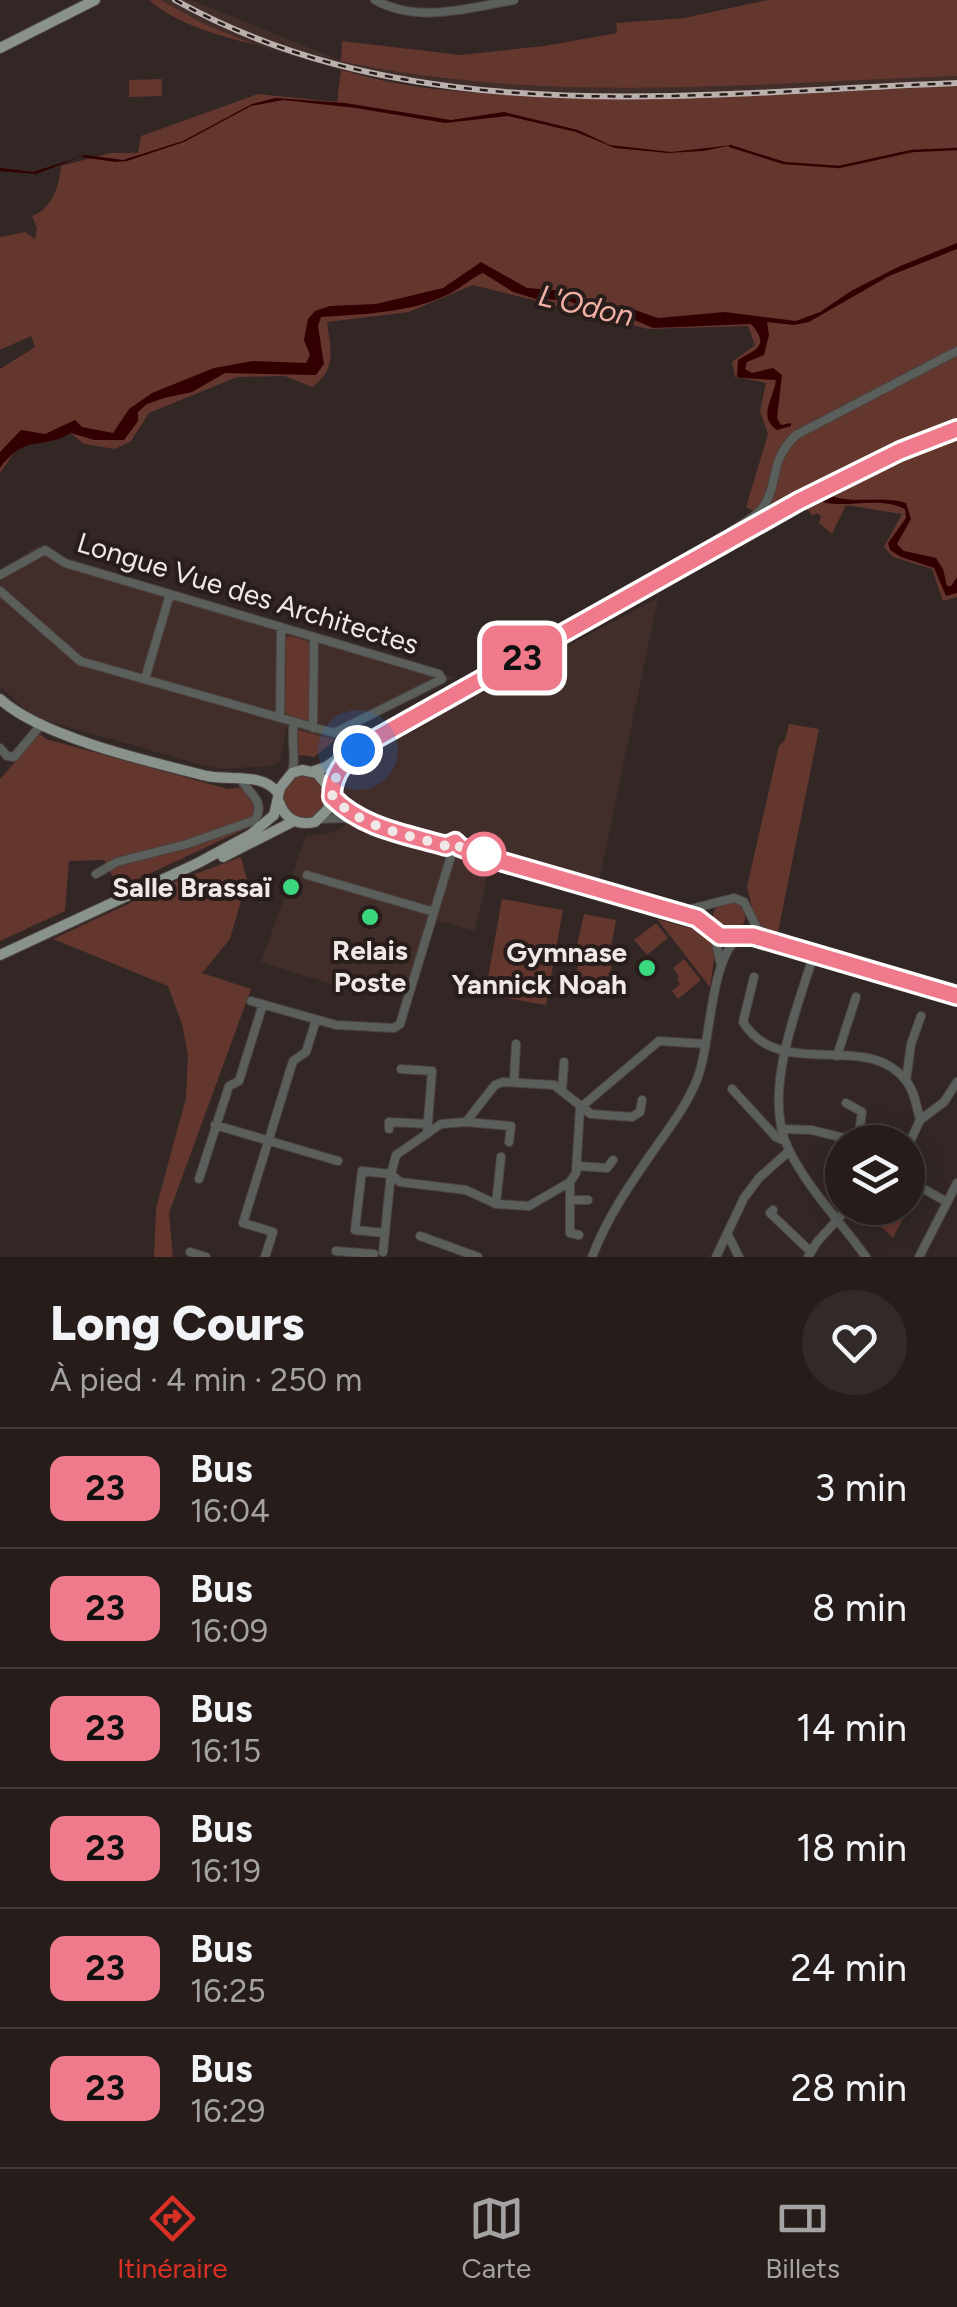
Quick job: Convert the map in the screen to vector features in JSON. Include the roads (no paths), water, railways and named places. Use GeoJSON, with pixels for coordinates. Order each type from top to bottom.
{"type":"FeatureCollection","features":[{"type":"Feature","properties":{"kind":"main road"},"geometry":{"type":"LineString","coordinates":[[0,48],[95,0]]}},
{"type":"Feature","properties":{"kind":"main road"},"geometry":{"type":"LineString","coordinates":[[240,777],[263,780],[279,798],[284,814],[294,821],[304,824],[320,819],[328,809],[337,773],[358,750],[799,501],[891,455],[957,429]]}},
{"type":"Feature","properties":{"kind":"main road"},"geometry":{"type":"LineString","coordinates":[[0,699],[40,726],[216,778],[326,768],[366,738],[422,713]]}},
{"type":"Feature","properties":{"kind":"main road"},"geometry":{"type":"LineString","coordinates":[[310,771],[324,779],[331,794]]}},
{"type":"Feature","properties":{"kind":"main road"},"geometry":{"type":"LineString","coordinates":[[0,955],[198,863],[263,826],[274,815],[291,774]]}},
{"type":"Feature","properties":{"kind":"main road"},"geometry":{"type":"LineString","coordinates":[[198,863],[228,855],[294,821]]}},
{"type":"Feature","properties":{"kind":"street"},"geometry":{"type":"LineString","coordinates":[[374,0],[397,10],[423,14],[514,0]]}},
{"type":"Feature","properties":{"kind":"street"},"geometry":{"type":"LineString","coordinates":[[721,544],[724,537],[754,517],[764,504],[776,463],[796,435],[957,351]]}},
{"type":"Feature","properties":{"kind":"street","name":"Longue Vue des Architectes"},"geometry":{"type":"LineString","coordinates":[[4,573],[43,550],[65,564],[442,676],[439,682],[334,733],[313,728]]}},
{"type":"Feature","properties":{"kind":"street"},"geometry":{"type":"LineString","coordinates":[[0,562],[4,573]]}},
{"type":"Feature","properties":{"kind":"street"},"geometry":{"type":"LineString","coordinates":[[0,591],[80,660],[313,728],[314,637]]}},
{"type":"Feature","properties":{"kind":"street"},"geometry":{"type":"LineString","coordinates":[[145,679],[170,594]]}},
{"type":"Feature","properties":{"kind":"street"},"geometry":{"type":"LineString","coordinates":[[280,718],[281,627]]}},
{"type":"Feature","properties":{"kind":"street"},"geometry":{"type":"LineString","coordinates":[[291,774],[296,757],[294,722]]}},
{"type":"Feature","properties":{"kind":"street"},"geometry":{"type":"LineString","coordinates":[[0,748],[14,757],[40,726]]}},
{"type":"Feature","properties":{"kind":"street"},"geometry":{"type":"LineString","coordinates":[[296,757],[310,771]]}},
{"type":"Feature","properties":{"kind":"street"},"geometry":{"type":"LineString","coordinates":[[96,874],[118,862],[256,820],[260,809],[256,797],[240,777]]}},
{"type":"Feature","properties":{"kind":"street"},"geometry":{"type":"LineString","coordinates":[[331,794],[354,817],[378,826]]}},
{"type":"Feature","properties":{"kind":"street"},"geometry":{"type":"LineString","coordinates":[[320,819],[344,818],[378,826],[446,846],[446,852],[486,857],[697,918],[720,936],[786,946],[957,996]]}},
{"type":"Feature","properties":{"kind":"street"},"geometry":{"type":"LineString","coordinates":[[251,1001],[336,1025],[394,1028],[400,1024],[457,852]]}},
{"type":"Feature","properties":{"kind":"street"},"geometry":{"type":"LineString","coordinates":[[307,875],[434,912]]}},
{"type":"Feature","properties":{"kind":"street"},"geometry":{"type":"LineString","coordinates":[[674,912],[734,898],[744,902],[758,928],[786,946]]}},
{"type":"Feature","properties":{"kind":"street"},"geometry":{"type":"LineString","coordinates":[[712,906],[712,928],[721,970]]}},
{"type":"Feature","properties":{"kind":"street"},"geometry":{"type":"LineString","coordinates":[[592,1257],[614,1210],[698,1077],[727,949],[750,926],[750,916]]}},
{"type":"Feature","properties":{"kind":"street"},"geometry":{"type":"LineString","coordinates":[[787,1146],[781,1116],[785,1054],[814,954]]}},
{"type":"Feature","properties":{"kind":"street"},"geometry":{"type":"LineString","coordinates":[[754,977],[744,1022],[757,1038],[785,1054],[878,1061],[906,1080]]}},
{"type":"Feature","properties":{"kind":"street"},"geometry":{"type":"LineString","coordinates":[[837,1056],[856,997]]}},
{"type":"Feature","properties":{"kind":"street"},"geometry":{"type":"LineString","coordinates":[[199,1179],[229,1086],[238,1081],[262,1004]]}},
{"type":"Feature","properties":{"kind":"street"},"geometry":{"type":"LineString","coordinates":[[920,1120],[906,1080],[911,1044],[921,1016]]}},
{"type":"Feature","properties":{"kind":"street"},"geometry":{"type":"LineString","coordinates":[[265,1257],[272,1232],[243,1223],[293,1061],[306,1052],[316,1020]]}},
{"type":"Feature","properties":{"kind":"street"},"geometry":{"type":"LineString","coordinates":[[579,1235],[570,1234],[570,1182],[576,1169],[580,1108],[660,1041],[704,1044]]}},
{"type":"Feature","properties":{"kind":"street"},"geometry":{"type":"LineString","coordinates":[[514,1082],[516,1044]]}},
{"type":"Feature","properties":{"kind":"street"},"geometry":{"type":"LineString","coordinates":[[562,1092],[564,1062]]}},
{"type":"Feature","properties":{"kind":"street"},"geometry":{"type":"LineString","coordinates":[[401,1069],[432,1071],[427,1129]]}},
{"type":"Feature","properties":{"kind":"street"},"geometry":{"type":"LineString","coordinates":[[466,1122],[495,1085],[514,1082],[554,1085],[591,1114],[632,1117],[640,1112],[642,1100]]}},
{"type":"Feature","properties":{"kind":"street"},"geometry":{"type":"LineString","coordinates":[[918,1125],[944,1102],[957,1082]]}},
{"type":"Feature","properties":{"kind":"street"},"geometry":{"type":"LineString","coordinates":[[732,1088],[787,1146],[825,1202]]}},
{"type":"Feature","properties":{"kind":"street"},"geometry":{"type":"LineString","coordinates":[[846,1104],[862,1112],[861,1125]]}},
{"type":"Feature","properties":{"kind":"street"},"geometry":{"type":"LineString","coordinates":[[762,1121],[781,1116]]}},
{"type":"Feature","properties":{"kind":"street"},"geometry":{"type":"LineString","coordinates":[[389,1129],[390,1122],[427,1129]]}},
{"type":"Feature","properties":{"kind":"street"},"geometry":{"type":"LineString","coordinates":[[376,1254],[384,1233],[396,1156],[427,1129],[466,1122],[511,1126],[509,1142]]}},
{"type":"Feature","properties":{"kind":"street"},"geometry":{"type":"LineString","coordinates":[[216,1125],[338,1161]]}},
{"type":"Feature","properties":{"kind":"street"},"geometry":{"type":"LineString","coordinates":[[783,1129],[825,1134]]}},
{"type":"Feature","properties":{"kind":"street"},"geometry":{"type":"LineString","coordinates":[[716,1257],[744,1198],[787,1146]]}},
{"type":"Feature","properties":{"kind":"street"},"geometry":{"type":"LineString","coordinates":[[496,1204],[501,1157]]}},
{"type":"Feature","properties":{"kind":"street"},"geometry":{"type":"LineString","coordinates":[[576,1169],[607,1168],[613,1160]]}},
{"type":"Feature","properties":{"kind":"street"},"geometry":{"type":"LineString","coordinates":[[384,1233],[355,1230],[362,1171],[391,1174],[400,1182],[466,1190],[496,1204],[528,1206],[570,1182]]}},
{"type":"Feature","properties":{"kind":"street"},"geometry":{"type":"LineString","coordinates":[[919,1257],[957,1184]]}},
{"type":"Feature","properties":{"kind":"street"},"geometry":{"type":"LineString","coordinates":[[925,1190],[947,1202]]}},
{"type":"Feature","properties":{"kind":"street"},"geometry":{"type":"LineString","coordinates":[[572,1200],[588,1200]]}},
{"type":"Feature","properties":{"kind":"street"},"geometry":{"type":"LineString","coordinates":[[773,1210],[770,1214],[810,1255],[833,1225]]}},
{"type":"Feature","properties":{"kind":"street"},"geometry":{"type":"LineString","coordinates":[[841,1225],[866,1257]]}},
{"type":"Feature","properties":{"kind":"street"},"geometry":{"type":"LineString","coordinates":[[728,1235],[739,1257]]}},
{"type":"Feature","properties":{"kind":"street"},"geometry":{"type":"LineString","coordinates":[[420,1236],[478,1257]]}},
{"type":"Feature","properties":{"kind":"street"},"geometry":{"type":"LineString","coordinates":[[448,1257],[452,1247]]}},
{"type":"Feature","properties":{"kind":"street"},"geometry":{"type":"LineString","coordinates":[[336,1251],[396,1257]]}},
{"type":"Feature","properties":{"kind":"street"},"geometry":{"type":"LineString","coordinates":[[190,1252],[206,1257]]}},
{"type":"Feature","properties":{"kind":"water"},"geometry":{"type":"Polygon","coordinates":[[[275,98],[345,103],[451,120],[504,112],[578,130],[610,145],[671,152],[733,145],[668,153],[615,148],[576,132],[508,116],[445,123],[283,100],[251,106],[184,142],[127,161],[80,157],[36,174],[0,171],[33,172],[86,155],[123,160],[183,141],[252,104],[275,98]]]}},
{"type":"Feature","properties":{"kind":"water","name":"L'Odon"},"geometry":{"type":"Polygon","coordinates":[[[957,243],[957,249],[889,276],[809,322],[767,322],[769,335],[764,355],[747,362],[745,369],[752,373],[773,368],[782,375],[777,418],[781,425],[791,426],[777,430],[767,413],[776,380],[737,377],[738,360],[759,346],[760,337],[751,324],[653,328],[632,319],[612,318],[566,300],[536,299],[513,292],[483,273],[449,294],[419,305],[387,312],[321,317],[318,326],[324,364],[316,375],[225,373],[192,392],[147,404],[138,412],[138,421],[124,440],[94,440],[71,433],[26,446],[0,468],[0,452],[21,430],[45,434],[75,420],[82,427],[113,433],[129,409],[152,393],[214,368],[253,361],[306,363],[310,355],[304,340],[308,319],[315,311],[330,306],[376,304],[443,288],[481,262],[527,288],[567,291],[614,310],[632,309],[658,318],[725,312],[796,321],[820,312],[898,267],[957,243]]]}},
{"type":"Feature","properties":{"kind":"water"},"geometry":{"type":"Polygon","coordinates":[[[825,492],[843,499],[906,503],[911,519],[897,544],[904,551],[936,558],[947,586],[957,577],[957,593],[946,596],[934,568],[890,550],[888,543],[906,518],[905,509],[821,501],[815,506],[815,499],[825,492]]]}},
{"type":"Feature","properties":{"kind":"waterway"},"geometry":{"type":"LineString","coordinates":[[730,146],[784,163],[839,167],[912,151],[957,149]]}},
{"type":"Feature","properties":{"kind":"railway"},"geometry":{"type":"LineString","coordinates":[[175,0],[266,42],[361,70],[458,87],[557,95],[658,96],[957,83]]}},
{"type":"Feature","properties":{"kind":"place","name":"Salle Brassaï"},"geometry":{"type":"Point","coordinates":[291,887]}},
{"type":"Feature","properties":{"kind":"place","name":"Relais Poste"},"geometry":{"type":"Point","coordinates":[370,917]}},
{"type":"Feature","properties":{"kind":"place","name":"Gymnase Yannick Noah"},"geometry":{"type":"Point","coordinates":[647,968]}}]}
